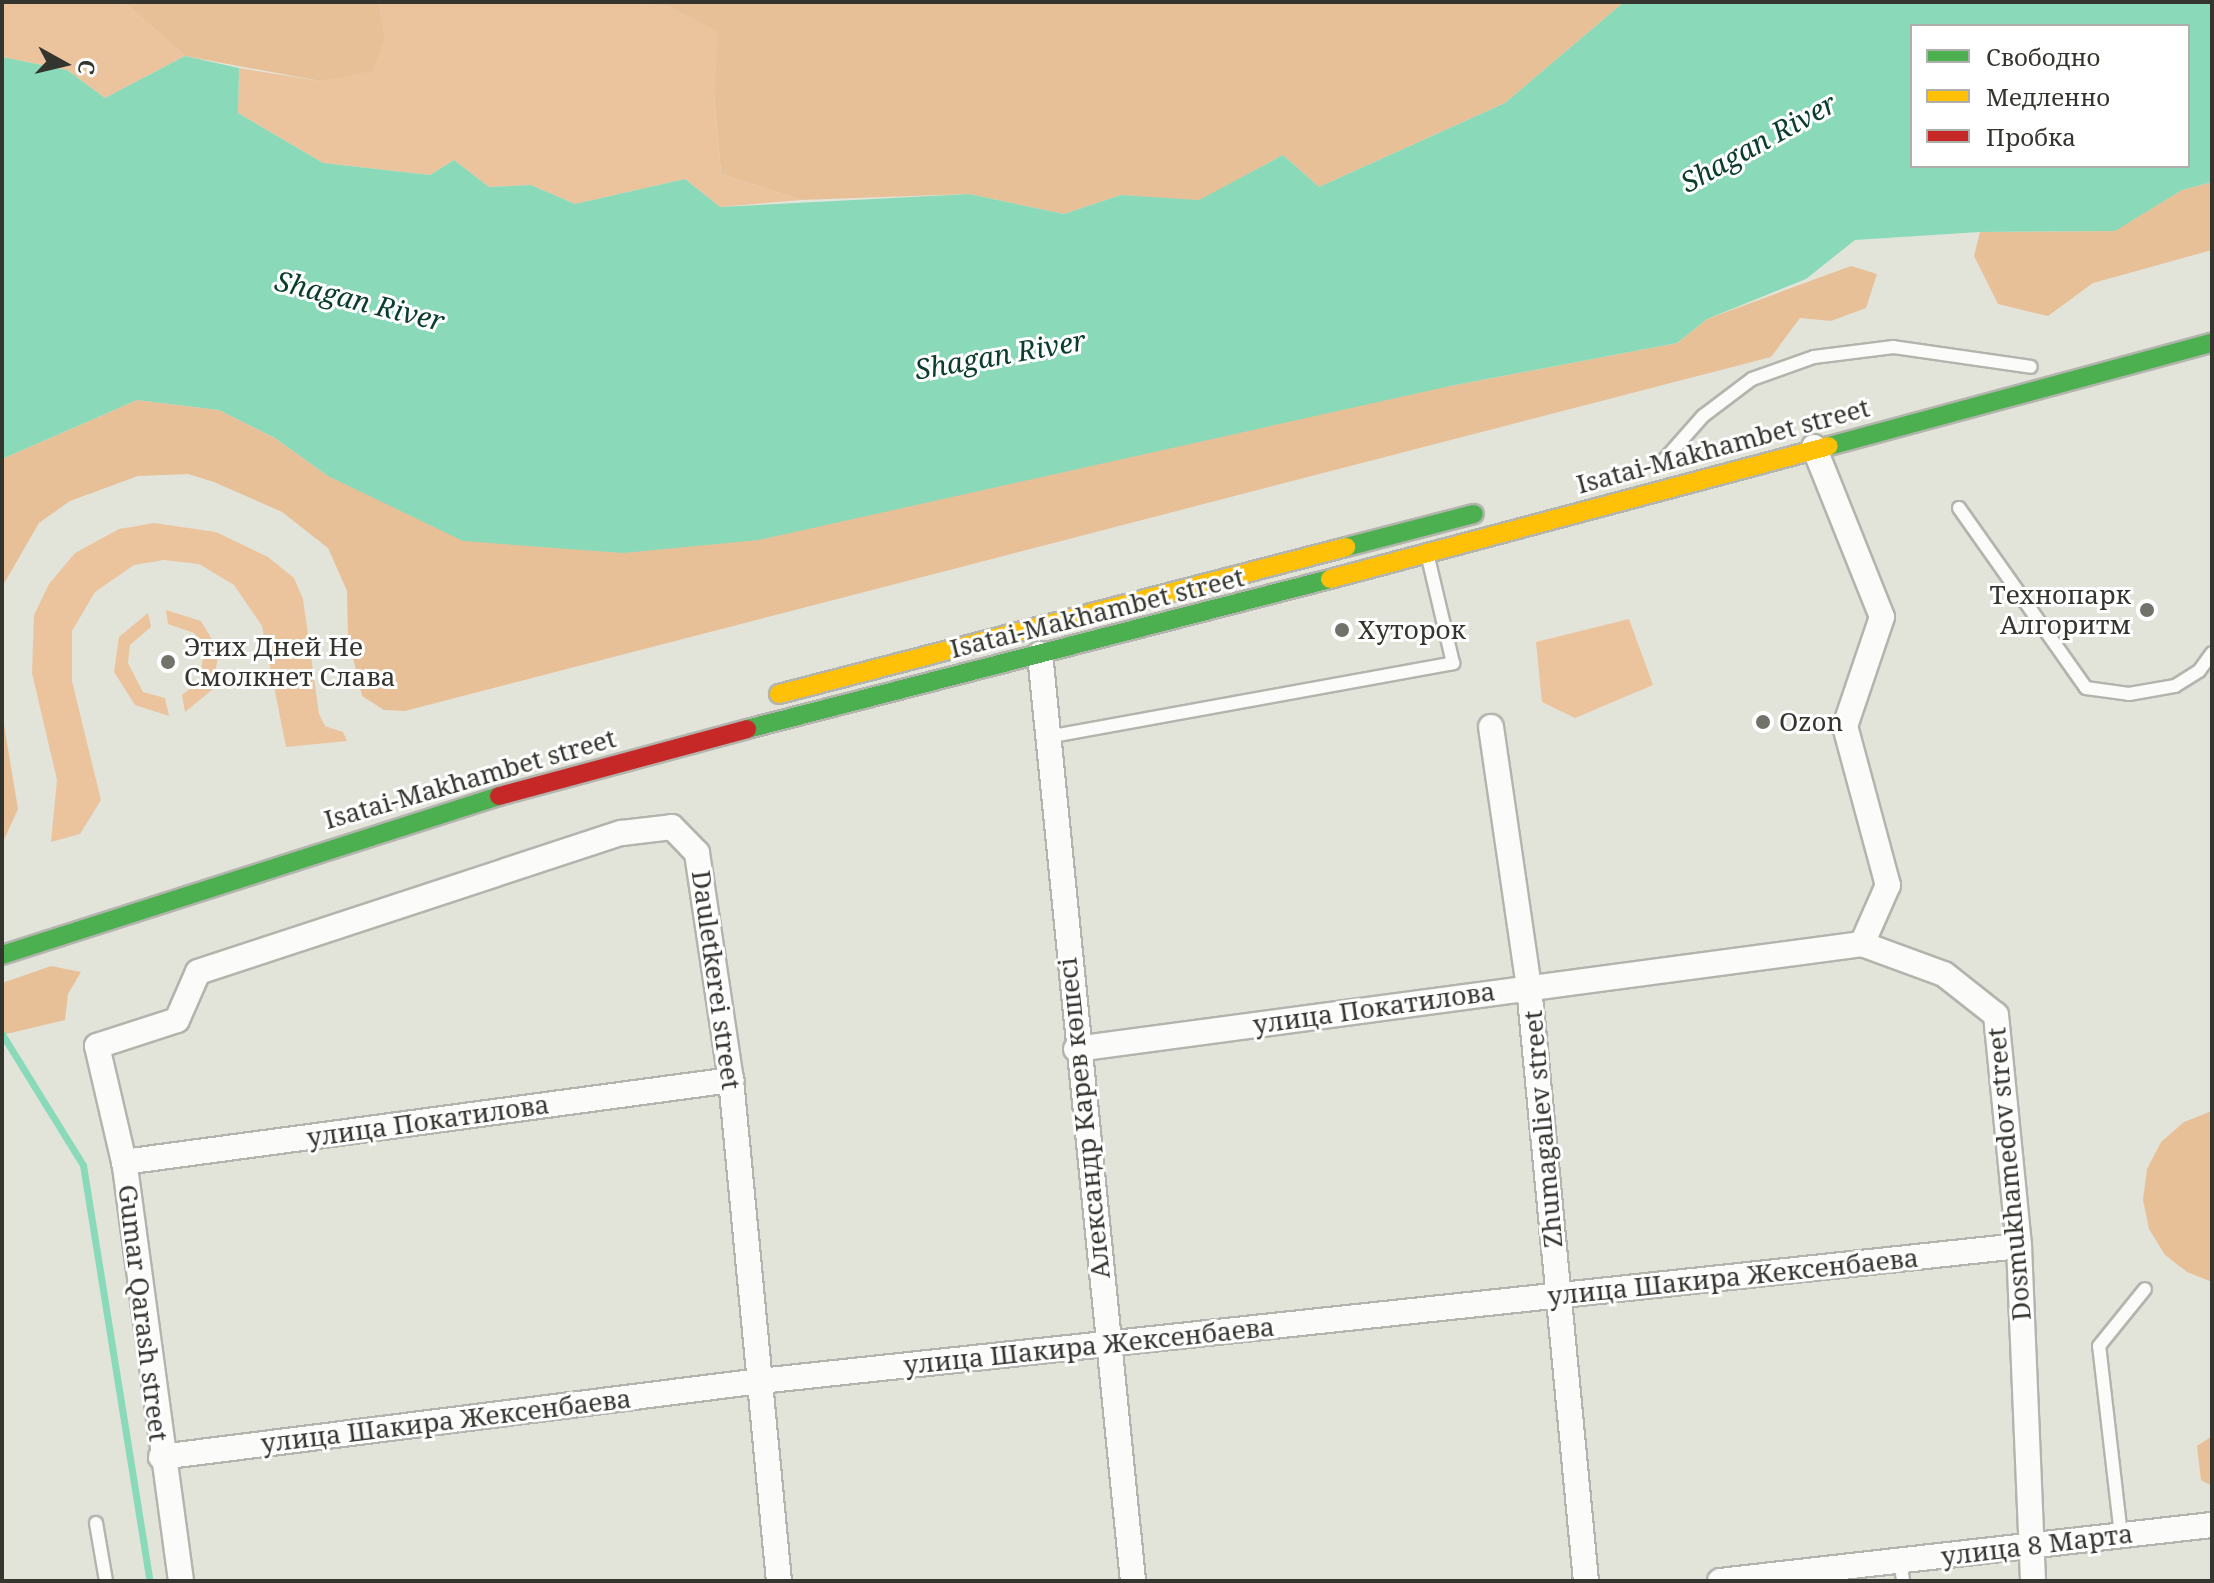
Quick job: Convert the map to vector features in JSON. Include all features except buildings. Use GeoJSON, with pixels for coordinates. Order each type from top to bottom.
{"type":"FeatureCollection","features":[{"type":"Feature","properties":{"kind":"main road","name":"Isatai-Makhambet street"},"geometry":{"type":"LineString","coordinates":[[2,955],[460,807],[1427,554],[1814,447],[2212,343]]}},
{"type":"Feature","properties":{"kind":"main road"},"geometry":{"type":"LineString","coordinates":[[1986,379],[2039,365]]}},
{"type":"Feature","properties":{"kind":"main road","name":"Isatai-Makhambet street"},"geometry":{"type":"LineString","coordinates":[[1650,469],[1688,459]]}},
{"type":"Feature","properties":{"kind":"main road","name":"Isatai-Makhambet street"},"geometry":{"type":"LineString","coordinates":[[757,700],[1033,626],[1492,510]]}},
{"type":"Feature","properties":{"kind":"main road"},"geometry":{"type":"LineString","coordinates":[[1033,626],[1040,654]]}},
{"type":"Feature","properties":{"kind":"street"},"geometry":{"type":"LineString","coordinates":[[1814,447],[1882,617],[1845,726],[1888,885],[1862,944]]}},
{"type":"Feature","properties":{"kind":"street","name":"Александр Карев көшесі"},"geometry":{"type":"LineString","coordinates":[[1040,654],[1076,1049],[1133,1581]]}},
{"type":"Feature","properties":{"kind":"street","name":"Zhumagaliev street"},"geometry":{"type":"LineString","coordinates":[[1491,727],[1529,987],[1586,1581]]}},
{"type":"Feature","properties":{"kind":"street","name":"Dauletkerei street"},"geometry":{"type":"LineString","coordinates":[[97,1046],[177,1020],[198,972],[622,833],[672,827],[697,853],[731,1080],[779,1581]]}},
{"type":"Feature","properties":{"kind":"street","name":"улица Покатилова"},"geometry":{"type":"LineString","coordinates":[[1076,1049],[1862,944]]}},
{"type":"Feature","properties":{"kind":"street","name":"Dosmukhamedov street"},"geometry":{"type":"LineString","coordinates":[[1862,944],[1944,974],[1996,1015],[2019,1246],[2029,1546],[2033,1581]]}},
{"type":"Feature","properties":{"kind":"street","name":"Gumar Qarash street"},"geometry":{"type":"LineString","coordinates":[[97,1046],[124,1162],[161,1457],[181,1581]]}},
{"type":"Feature","properties":{"kind":"street","name":"улица Покатилова"},"geometry":{"type":"LineString","coordinates":[[124,1162],[731,1080]]}},
{"type":"Feature","properties":{"kind":"street","name":"улица Шакира Жексенбаева"},"geometry":{"type":"LineString","coordinates":[[161,1457],[760,1381],[2019,1246]]}},
{"type":"Feature","properties":{"kind":"street","name":"улица 8 Марта"},"geometry":{"type":"LineString","coordinates":[[1720,1581],[1901,1571],[2029,1546],[2212,1525]]}},
{"type":"Feature","properties":{"kind":"lane"},"geometry":{"type":"LineString","coordinates":[[1650,469],[1703,416],[1752,379],[1814,357],[1893,347],[2039,365]]}},
{"type":"Feature","properties":{"kind":"lane"},"geometry":{"type":"LineString","coordinates":[[1959,508],[2086,688],[2129,694],[2175,686],[2199,671],[2212,653]]}},
{"type":"Feature","properties":{"kind":"lane"},"geometry":{"type":"LineString","coordinates":[[1047,737],[1453,663],[1427,554]]}},
{"type":"Feature","properties":{"kind":"lane"},"geometry":{"type":"LineString","coordinates":[[2121,1535],[2099,1346],[2145,1289]]}},
{"type":"Feature","properties":{"kind":"lane"},"geometry":{"type":"LineString","coordinates":[[96,1523],[106,1581]]}},
{"type":"Feature","properties":{"kind":"shaded area"},"geometry":{"type":"Polygon","coordinates":[[[2,2],[124,2],[185,56],[105,98],[67,70],[2,57],[2,2]]]}},
{"type":"Feature","properties":{"kind":"shaded area"},"geometry":{"type":"Polygon","coordinates":[[[124,2],[379,2],[385,37],[373,71],[320,81],[185,56],[124,2]]]}},
{"type":"Feature","properties":{"kind":"shaded area"},"geometry":{"type":"Polygon","coordinates":[[[379,2],[624,2],[670,7],[719,32],[714,93],[721,174],[801,200],[720,207],[685,179],[575,204],[531,185],[489,187],[454,160],[430,175],[323,163],[238,113],[239,68],[320,81],[385,37],[379,2]]]}},
{"type":"Feature","properties":{"kind":"shaded area"},"geometry":{"type":"Polygon","coordinates":[[[624,2],[1624,2],[1505,103],[1319,187],[1283,155],[1199,201],[1121,195],[1064,214],[969,194],[801,200],[721,174],[714,93],[718,32],[670,7],[624,2]]]}},
{"type":"Feature","properties":{"kind":"shaded area"},"geometry":{"type":"Polygon","coordinates":[[[2212,182],[2212,250],[2093,283],[2048,316],[1998,304],[1974,256],[1980,232],[2114,231],[2182,190],[2212,182]]]}},
{"type":"Feature","properties":{"kind":"shaded area"},"geometry":{"type":"Polygon","coordinates":[[[1851,266],[1877,274],[1866,308],[1831,321],[1800,318],[1771,357],[405,711],[384,710],[362,696],[348,636],[347,591],[328,548],[282,512],[188,474],[138,476],[70,501],[39,523],[2,587],[2,459],[137,400],[219,410],[275,438],[328,476],[1450,386],[1677,343],[1707,319],[1851,266]]]}},
{"type":"Feature","properties":{"kind":"shaded area"},"geometry":{"type":"Polygon","coordinates":[[[154,523],[216,532],[268,557],[294,578],[303,599],[319,714],[325,726],[343,732],[347,741],[286,747],[262,626],[234,585],[199,564],[164,560],[134,565],[95,592],[72,631],[72,681],[101,800],[80,834],[51,842],[57,780],[32,673],[34,615],[49,584],[75,553],[119,529],[154,523]]]}},
{"type":"Feature","properties":{"kind":"shaded area"},"geometry":{"type":"Polygon","coordinates":[[[166,610],[201,621],[219,651],[212,690],[185,712],[182,695],[200,681],[204,649],[194,633],[168,624],[166,610]]]}},
{"type":"Feature","properties":{"kind":"shaded area"},"geometry":{"type":"Polygon","coordinates":[[[148,613],[151,627],[130,645],[128,663],[143,692],[165,698],[169,716],[135,705],[114,672],[119,637],[148,613]]]}},
{"type":"Feature","properties":{"kind":"shaded area"},"geometry":{"type":"Polygon","coordinates":[[[1629,619],[1653,685],[1575,718],[1542,702],[1536,642],[1629,619]]]}},
{"type":"Feature","properties":{"kind":"shaded area"},"geometry":{"type":"Polygon","coordinates":[[[2,713],[18,809],[2,844],[2,713]]]}},
{"type":"Feature","properties":{"kind":"shaded area"},"geometry":{"type":"Polygon","coordinates":[[[51,966],[81,972],[68,994],[65,1020],[2,1035],[2,983],[51,966]]]}},
{"type":"Feature","properties":{"kind":"shaded area"},"geometry":{"type":"Polygon","coordinates":[[[2212,1111],[2212,1282],[2187,1272],[2165,1255],[2149,1229],[2143,1200],[2147,1169],[2161,1142],[2184,1122],[2212,1111]]]}},
{"type":"Feature","properties":{"kind":"shaded area"},"geometry":{"type":"Polygon","coordinates":[[[2212,1436],[2212,1486],[2201,1480],[2197,1446],[2212,1436]]]}},
{"type":"Feature","properties":{"kind":"water","name":"Shagan River"},"geometry":{"type":"Polygon","coordinates":[[[1624,2],[2212,2],[2212,182],[2182,190],[2115,231],[1980,232],[1855,240],[1806,279],[1707,319],[1677,343],[1450,386],[759,540],[623,553],[463,541],[328,476],[275,438],[219,410],[137,400],[2,459],[2,57],[67,70],[105,98],[185,56],[239,68],[238,113],[323,163],[430,175],[454,160],[489,187],[531,185],[575,204],[685,179],[720,207],[969,194],[1064,214],[1121,195],[1199,200],[1283,155],[1319,187],[1505,103],[1624,2]]]}},
{"type":"Feature","properties":{"kind":"waterway"},"geometry":{"type":"LineString","coordinates":[[2,1034],[83,1165],[150,1581]]}},
{"type":"Feature","properties":{"kind":"traffic: fast"},"geometry":{"type":"LineString","coordinates":[[1829,446],[2212,343]]}},
{"type":"Feature","properties":{"kind":"traffic: fast"},"geometry":{"type":"LineString","coordinates":[[1346,547],[1474,514]]}},
{"type":"Feature","properties":{"kind":"traffic: fast"},"geometry":{"type":"LineString","coordinates":[[747,729],[1330,579]]}},
{"type":"Feature","properties":{"kind":"traffic: fast"},"geometry":{"type":"LineString","coordinates":[[2,955],[499,796]]}},
{"type":"Feature","properties":{"kind":"traffic: slow"},"geometry":{"type":"LineString","coordinates":[[1330,579],[1829,446]]}},
{"type":"Feature","properties":{"kind":"traffic: slow"},"geometry":{"type":"LineString","coordinates":[[779,694],[1346,547]]}},
{"type":"Feature","properties":{"kind":"traffic: jam"},"geometry":{"type":"LineString","coordinates":[[499,796],[747,729]]}},
{"type":"Feature","properties":{"kind":"place","name":"Технопарк Алгоритм"},"geometry":{"type":"Point","coordinates":[2147,610]}},
{"type":"Feature","properties":{"kind":"place","name":"Хуторок"},"geometry":{"type":"Point","coordinates":[1342,630]}},
{"type":"Feature","properties":{"kind":"place","name":"Этих Дней Не Смолкнет Слава"},"geometry":{"type":"Point","coordinates":[168,662]}},
{"type":"Feature","properties":{"kind":"place","name":"Ozon"},"geometry":{"type":"Point","coordinates":[1763,722]}}]}
